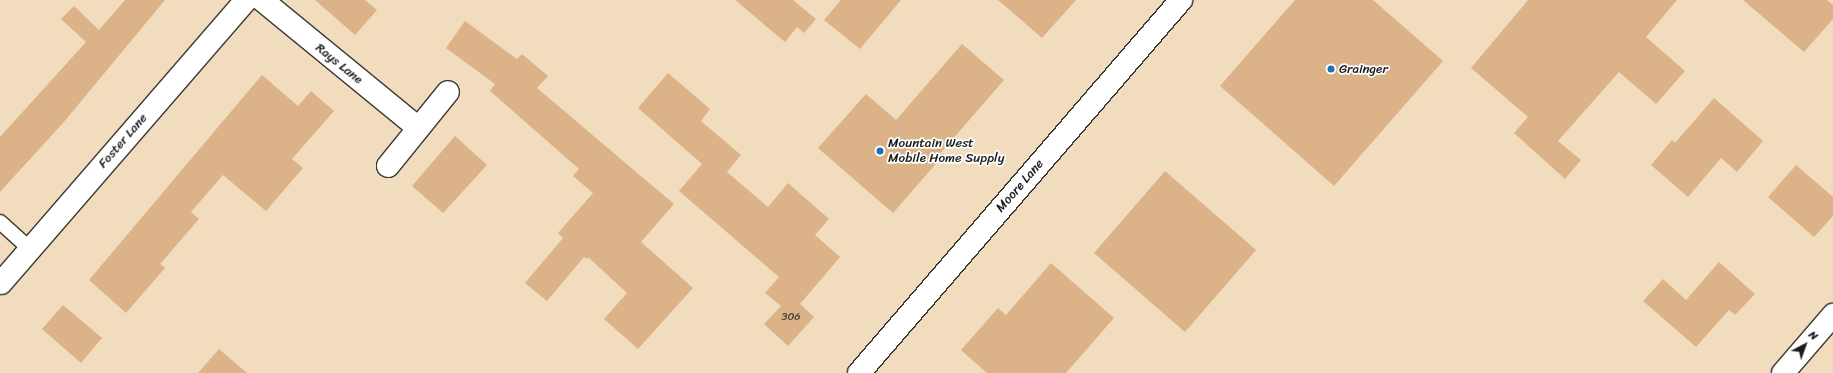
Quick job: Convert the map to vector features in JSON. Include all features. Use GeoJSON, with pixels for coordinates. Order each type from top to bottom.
{"type":"FeatureCollection","features":[{"type":"Feature","properties":{"kind":"street","name":"Foster Lane"},"geometry":{"type":"LineString","coordinates":[[0,283],[246,0]]}},
{"type":"Feature","properties":{"kind":"street","name":"Rays Lane"},"geometry":{"type":"LineString","coordinates":[[262,0],[417,127]]}},
{"type":"Feature","properties":{"kind":"street","name":"Moore Lane"},"geometry":{"type":"LineString","coordinates":[[859,373],[1181,0]]}},
{"type":"Feature","properties":{"kind":"street"},"geometry":{"type":"LineString","coordinates":[[388,166],[417,127],[448,92]]}},
{"type":"Feature","properties":{"kind":"street"},"geometry":{"type":"LineString","coordinates":[[1783,373],[1833,315]]}},
{"type":"Feature","properties":{"kind":"lane"},"geometry":{"type":"LineString","coordinates":[[0,222],[30,249]]}},
{"type":"Feature","properties":{"kind":"building"},"geometry":{"type":"Polygon","coordinates":[[[125,0],[165,0],[63,123],[0,192],[0,137],[86,42],[61,19],[74,6],[99,30],[125,0]]]}},
{"type":"Feature","properties":{"kind":"building"},"geometry":{"type":"Polygon","coordinates":[[[315,0],[365,0],[377,10],[355,35],[315,0]]]}},
{"type":"Feature","properties":{"kind":"building"},"geometry":{"type":"Polygon","coordinates":[[[735,0],[793,0],[816,19],[804,33],[797,27],[785,42],[735,0]]]}},
{"type":"Feature","properties":{"kind":"building"},"geometry":{"type":"Polygon","coordinates":[[[841,0],[901,0],[860,49],[824,20],[841,0]]]}},
{"type":"Feature","properties":{"kind":"building"},"geometry":{"type":"Polygon","coordinates":[[[998,0],[1076,0],[1042,38],[998,0]]]}},
{"type":"Feature","properties":{"kind":"building"},"geometry":{"type":"Polygon","coordinates":[[[1295,0],[1373,0],[1443,61],[1334,186],[1220,86],[1295,0]]]}},
{"type":"Feature","properties":{"kind":"building"},"geometry":{"type":"Polygon","coordinates":[[[1528,0],[1677,0],[1646,37],[1685,71],[1656,104],[1619,72],[1558,141],[1581,160],[1565,179],[1514,133],[1528,117],[1471,68],[1528,0]]]}},
{"type":"Feature","properties":{"kind":"building"},"geometry":{"type":"Polygon","coordinates":[[[1743,0],[1827,0],[1833,5],[1833,19],[1804,52],[1743,0]]]}},
{"type":"Feature","properties":{"kind":"building"},"geometry":{"type":"Polygon","coordinates":[[[465,21],[517,59],[522,54],[548,76],[537,88],[674,204],[641,242],[693,288],[638,349],[604,319],[627,293],[588,257],[587,259],[584,257],[547,301],[525,283],[563,238],[558,233],[593,193],[573,176],[579,169],[490,91],[495,84],[446,48],[465,21]]]}},
{"type":"Feature","properties":{"kind":"building"},"geometry":{"type":"Polygon","coordinates":[[[962,44],[1004,80],[938,156],[940,159],[893,213],[818,148],[866,94],[896,120],[962,44]]]}},
{"type":"Feature","properties":{"kind":"building"},"geometry":{"type":"Polygon","coordinates":[[[668,73],[710,109],[701,121],[741,155],[727,172],[768,207],[788,183],[829,219],[815,235],[840,257],[800,304],[814,317],[788,346],[764,324],[781,306],[765,293],[779,277],[679,191],[702,164],[638,108],[668,73]]]}},
{"type":"Feature","properties":{"kind":"building"},"geometry":{"type":"Polygon","coordinates":[[[262,75],[298,106],[311,91],[334,111],[292,159],[303,168],[266,211],[223,175],[191,212],[199,219],[160,264],[165,268],[126,313],[89,280],[262,75]]]}},
{"type":"Feature","properties":{"kind":"building"},"geometry":{"type":"Polygon","coordinates":[[[1714,98],[1763,141],[1737,172],[1721,158],[1688,197],[1651,165],[1672,140],[1675,143],[1714,98]]]}},
{"type":"Feature","properties":{"kind":"building"},"geometry":{"type":"Polygon","coordinates":[[[455,136],[487,165],[443,213],[412,186],[455,136]]]}},
{"type":"Feature","properties":{"kind":"building"},"geometry":{"type":"Polygon","coordinates":[[[1796,165],[1833,197],[1833,216],[1814,237],[1768,197],[1796,165]]]}},
{"type":"Feature","properties":{"kind":"building"},"geometry":{"type":"Polygon","coordinates":[[[1165,171],[1256,250],[1185,332],[1094,253],[1165,171]]]}},
{"type":"Feature","properties":{"kind":"building"},"geometry":{"type":"Polygon","coordinates":[[[1719,262],[1755,294],[1735,315],[1729,310],[1696,347],[1643,301],[1663,279],[1686,300],[1719,262]]]}},
{"type":"Feature","properties":{"kind":"building"},"geometry":{"type":"Polygon","coordinates":[[[1051,263],[1114,318],[1066,373],[987,373],[961,350],[998,308],[1006,315],[1051,263]]]}},
{"type":"Feature","properties":{"kind":"building"},"geometry":{"type":"Polygon","coordinates":[[[63,305],[102,338],[81,363],[42,329],[63,305]]]}},
{"type":"Feature","properties":{"kind":"building"},"geometry":{"type":"Polygon","coordinates":[[[219,349],[247,373],[198,373],[219,349]]]}},
{"type":"Feature","properties":{"kind":"place","name":"Grainger"},"geometry":{"type":"Point","coordinates":[1331,69]}},
{"type":"Feature","properties":{"kind":"place","name":"Mountain West Mobile Home Supply"},"geometry":{"type":"Point","coordinates":[880,151]}}]}
